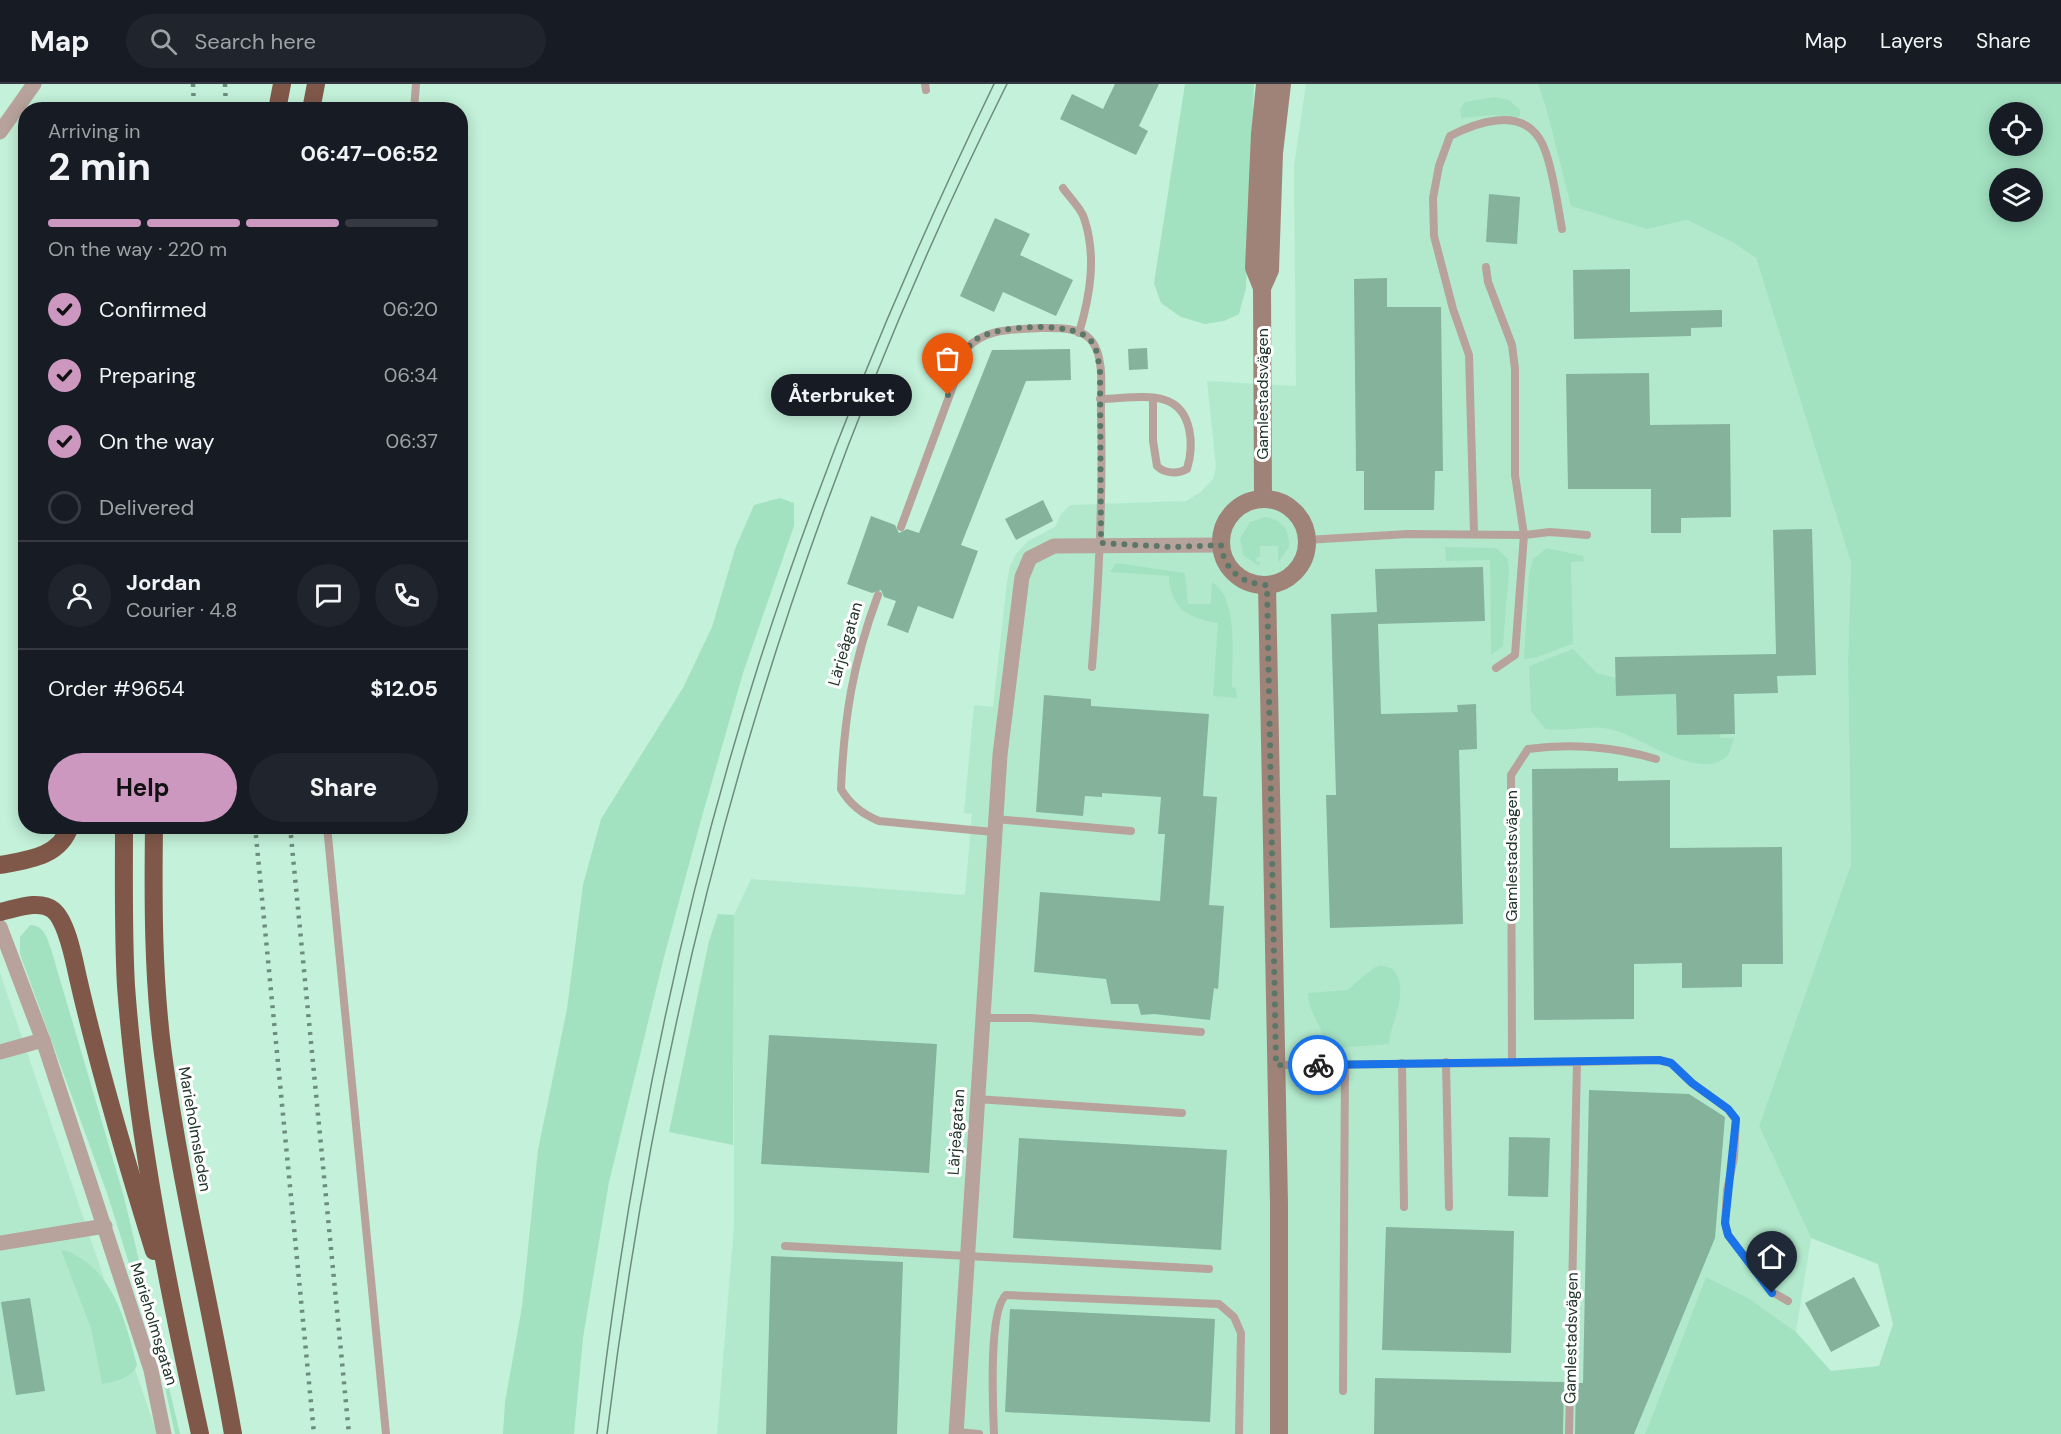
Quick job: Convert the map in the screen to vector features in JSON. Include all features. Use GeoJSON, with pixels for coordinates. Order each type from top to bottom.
{"type":"FeatureCollection","features":[{"type":"Feature","properties":{"kind":"highway"},"geometry":{"type":"LineString","coordinates":[[279,102],[282,84]]}},
{"type":"Feature","properties":{"kind":"highway"},"geometry":{"type":"LineString","coordinates":[[312,102],[316,84]]}},
{"type":"Feature","properties":{"kind":"highway"},"geometry":{"type":"LineString","coordinates":[[0,865],[41,858],[66,839],[68,834]]}},
{"type":"Feature","properties":{"kind":"highway"},"geometry":{"type":"LineString","coordinates":[[124,834],[123,914],[129,1021],[137,1088],[174,1315],[200,1434]]}},
{"type":"Feature","properties":{"kind":"highway","name":"Marieholmsleden"},"geometry":{"type":"LineString","coordinates":[[154,834],[156,983],[163,1053],[179,1154],[233,1434]]}},
{"type":"Feature","properties":{"kind":"highway"},"geometry":{"type":"LineString","coordinates":[[0,912],[38,905],[49,907],[59,918],[71,947],[113,1117],[174,1315]]}},
{"type":"Feature","properties":{"kind":"street"},"geometry":{"type":"LineString","coordinates":[[21,102],[34,84]]}},
{"type":"Feature","properties":{"kind":"street","name":"Gamlestadsvägen"},"geometry":{"type":"LineString","coordinates":[[1263,499],[1262,288],[1254,268],[1260,134],[1265,84]]}},
{"type":"Feature","properties":{"kind":"street","name":"Gamlestadsvägen"},"geometry":{"type":"LineString","coordinates":[[1262,288],[1270,270],[1274,153],[1281,84]]}},
{"type":"Feature","properties":{"kind":"street"},"geometry":{"type":"LineString","coordinates":[[0,132],[18,107]]}},
{"type":"Feature","properties":{"kind":"street"},"geometry":{"type":"LineString","coordinates":[[1263,499],[1281,502],[1290,509],[1302,523],[1306,540],[1304,556],[1296,570],[1283,580],[1267,585],[1252,583],[1238,576],[1225,560],[1221,545],[1223,528],[1232,513],[1246,503],[1263,499]]}},
{"type":"Feature","properties":{"kind":"street","name":"Lärjeågatan"},"geometry":{"type":"LineString","coordinates":[[956,1433],[993,826],[1017,605],[1025,566],[1030,558],[1054,546],[1101,543],[1173,547],[1221,545]]}},
{"type":"Feature","properties":{"kind":"street"},"geometry":{"type":"LineString","coordinates":[[1267,585],[1276,1065],[1279,1434]]}},
{"type":"Feature","properties":{"kind":"street","name":"Marieholmsgatan"},"geometry":{"type":"LineString","coordinates":[[0,927],[43,1040],[105,1226],[151,1370],[164,1434]]}},
{"type":"Feature","properties":{"kind":"street"},"geometry":{"type":"LineString","coordinates":[[0,1052],[43,1040]]}},
{"type":"Feature","properties":{"kind":"street"},"geometry":{"type":"LineString","coordinates":[[0,1244],[105,1226]]}},
{"type":"Feature","properties":{"kind":"lane"},"geometry":{"type":"LineString","coordinates":[[415,102],[416,84]]}},
{"type":"Feature","properties":{"kind":"lane"},"geometry":{"type":"LineString","coordinates":[[1474,533],[1470,355],[1453,309],[1434,236],[1433,198],[1439,166],[1450,136],[1473,124],[1497,120],[1521,124],[1539,138],[1554,183],[1562,229]]}},
{"type":"Feature","properties":{"kind":"lane"},"geometry":{"type":"LineString","coordinates":[[1063,188],[1084,217],[1092,268],[1091,286],[1079,333]]}},
{"type":"Feature","properties":{"kind":"lane"},"geometry":{"type":"LineString","coordinates":[[1486,267],[1488,282],[1513,353],[1515,474],[1524,535],[1515,655],[1496,668]]}},
{"type":"Feature","properties":{"kind":"lane"},"geometry":{"type":"LineString","coordinates":[[901,527],[967,348],[982,336],[1003,330],[1058,327],[1079,333],[1091,340],[1095,349],[1100,399],[1101,543],[1092,667]]}},
{"type":"Feature","properties":{"kind":"lane"},"geometry":{"type":"LineString","coordinates":[[1100,399],[1154,399],[1166,400],[1174,406],[1184,415],[1189,426],[1190,459],[1187,469],[1182,472],[1172,472],[1157,466],[1153,441],[1154,399]]}},
{"type":"Feature","properties":{"kind":"lane"},"geometry":{"type":"LineString","coordinates":[[1306,540],[1474,533],[1587,534]]}},
{"type":"Feature","properties":{"kind":"lane","name":"Lärjeågatan"},"geometry":{"type":"LineString","coordinates":[[878,595],[854,667],[849,690],[841,789],[848,801],[864,814],[879,821],[993,826]]}},
{"type":"Feature","properties":{"kind":"lane","name":"Gamlestadsvägen"},"geometry":{"type":"LineString","coordinates":[[1512,1063],[1510,775],[1528,749],[1544,747],[1624,749],[1656,759]]}},
{"type":"Feature","properties":{"kind":"lane"},"geometry":{"type":"LineString","coordinates":[[993,826],[1131,831]]}},
{"type":"Feature","properties":{"kind":"lane"},"geometry":{"type":"LineString","coordinates":[[328,834],[386,1434]]}},
{"type":"Feature","properties":{"kind":"lane"},"geometry":{"type":"LineString","coordinates":[[981,1018],[1031,1018],[1201,1032]]}},
{"type":"Feature","properties":{"kind":"lane"},"geometry":{"type":"LineString","coordinates":[[1276,1065],[1345,1066],[1446,1062],[1659,1060],[1671,1063],[1692,1083],[1728,1109],[1736,1119],[1737,1131],[1727,1190],[1725,1223],[1728,1235],[1772,1293],[1788,1301]]}},
{"type":"Feature","properties":{"kind":"lane"},"geometry":{"type":"LineString","coordinates":[[1446,1062],[1449,1207]]}},
{"type":"Feature","properties":{"kind":"lane","name":"Gamlestadsvägen"},"geometry":{"type":"LineString","coordinates":[[1569,1434],[1577,1062]]}},
{"type":"Feature","properties":{"kind":"lane"},"geometry":{"type":"LineString","coordinates":[[1402,1063],[1404,1207]]}},
{"type":"Feature","properties":{"kind":"lane"},"geometry":{"type":"LineString","coordinates":[[1343,1391],[1345,1066]]}},
{"type":"Feature","properties":{"kind":"lane"},"geometry":{"type":"LineString","coordinates":[[976,1099],[1182,1113]]}},
{"type":"Feature","properties":{"kind":"lane"},"geometry":{"type":"LineString","coordinates":[[785,1246],[967,1254],[1209,1269]]}},
{"type":"Feature","properties":{"kind":"lane"},"geometry":{"type":"LineString","coordinates":[[994,1434],[993,1365],[999,1305],[1006,1295],[1219,1304],[1234,1317],[1240,1333],[1239,1434]]}},
{"type":"Feature","properties":{"kind":"lane"},"geometry":{"type":"LineString","coordinates":[[956,1433],[980,1434]]}},
{"type":"Feature","properties":{"kind":"shaded area"},"geometry":{"type":"Polygon","coordinates":[[[1185,84],[1254,84],[1246,288],[1239,314],[1224,321],[1205,324],[1181,317],[1161,303],[1154,283],[1185,84]]]}},
{"type":"Feature","properties":{"kind":"shaded area"},"geometry":{"type":"Polygon","coordinates":[[[1306,84],[1538,84],[1547,111],[1647,229],[1687,220],[1732,242],[1756,258],[1851,563],[1848,660],[1851,864],[1759,1126],[1811,1238],[1796,1332],[1750,1299],[1706,1277],[1645,1434],[717,1434],[734,1226],[734,915],[751,879],[965,895],[972,814],[964,813],[974,705],[993,707],[1007,582],[1010,566],[1016,554],[1028,541],[1055,527],[1061,514],[1070,505],[1186,501],[1201,492],[1213,479],[1216,467],[1207,381],[1296,386],[1294,166],[1306,84]]]}},
{"type":"Feature","properties":{"kind":"shaded area"},"geometry":{"type":"Polygon","coordinates":[[[1538,84],[2061,84],[2061,1434],[1645,1434],[1706,1277],[1750,1299],[1796,1332],[1831,1371],[1879,1366],[1893,1324],[1878,1264],[1811,1238],[1759,1126],[1851,864],[1848,660],[1851,563],[1756,258],[1732,242],[1687,220],[1647,229],[1571,206],[1538,84]]]}},
{"type":"Feature","properties":{"kind":"shaded area"},"geometry":{"type":"Polygon","coordinates":[[[1494,97],[1509,100],[1520,110],[1520,116],[1513,119],[1495,115],[1461,118],[1460,109],[1465,102],[1494,97]]]}},
{"type":"Feature","properties":{"kind":"shaded area"},"geometry":{"type":"Polygon","coordinates":[[[780,498],[794,503],[794,526],[743,673],[701,820],[664,957],[609,1182],[583,1338],[574,1434],[503,1434],[505,1402],[522,1307],[538,1150],[567,1009],[583,885],[601,819],[683,688],[712,627],[735,549],[754,505],[780,498]]]}},
{"type":"Feature","properties":{"kind":"shaded area"},"geometry":{"type":"Polygon","coordinates":[[[1265,517],[1276,520],[1284,526],[1288,535],[1289,547],[1278,563],[1278,546],[1260,546],[1260,557],[1257,557],[1256,561],[1260,562],[1259,566],[1243,555],[1240,538],[1250,522],[1265,517]]]}},
{"type":"Feature","properties":{"kind":"shaded area"},"geometry":{"type":"Polygon","coordinates":[[[1445,547],[1496,548],[1508,559],[1503,646],[1491,655],[1490,560],[1446,561],[1445,547]]]}},
{"type":"Feature","properties":{"kind":"shaded area"},"geometry":{"type":"Polygon","coordinates":[[[1547,548],[1583,556],[1584,561],[1571,562],[1573,644],[1537,657],[1524,659],[1529,574],[1533,559],[1547,548]]]}},
{"type":"Feature","properties":{"kind":"shaded area"},"geometry":{"type":"Polygon","coordinates":[[[1116,563],[1185,573],[1188,604],[1211,604],[1212,582],[1221,590],[1227,601],[1230,615],[1233,646],[1232,687],[1236,688],[1237,698],[1213,696],[1218,623],[1198,618],[1183,610],[1173,596],[1169,576],[1110,572],[1116,563]]]}},
{"type":"Feature","properties":{"kind":"shaded area"},"geometry":{"type":"Polygon","coordinates":[[[1573,649],[1597,673],[1616,678],[1616,696],[1676,694],[1677,735],[1720,734],[1720,738],[1734,738],[1729,754],[1718,762],[1704,764],[1688,762],[1610,729],[1545,729],[1531,711],[1529,666],[1573,649]]]}},
{"type":"Feature","properties":{"kind":"shaded area"},"geometry":{"type":"Polygon","coordinates":[[[718,914],[734,915],[733,1145],[669,1132],[709,941],[718,914]]]}},
{"type":"Feature","properties":{"kind":"shaded area"},"geometry":{"type":"Polygon","coordinates":[[[30,925],[42,930],[51,949],[124,1197],[180,1434],[175,1434],[158,1355],[107,1193],[20,954],[20,937],[30,925]]]}},
{"type":"Feature","properties":{"kind":"shaded area"},"geometry":{"type":"Polygon","coordinates":[[[1381,965],[1393,969],[1400,987],[1389,1044],[1326,1049],[1308,993],[1347,990],[1375,967],[1381,965]]]}},
{"type":"Feature","properties":{"kind":"shaded area"},"geometry":{"type":"Polygon","coordinates":[[[0,973],[156,1431],[156,1434],[0,1434],[0,973]]]}},
{"type":"Feature","properties":{"kind":"shaded area"},"geometry":{"type":"Polygon","coordinates":[[[61,1250],[74,1254],[94,1269],[104,1280],[119,1306],[137,1365],[122,1379],[102,1384],[91,1328],[61,1250]]]}},
{"type":"Feature","properties":{"kind":"building"},"geometry":{"type":"Polygon","coordinates":[[[1115,84],[1159,84],[1139,126],[1148,131],[1136,155],[1060,119],[1072,94],[1103,109],[1115,84]]]}},
{"type":"Feature","properties":{"kind":"building"},"geometry":{"type":"Polygon","coordinates":[[[1489,194],[1520,197],[1517,244],[1486,242],[1489,194]]]}},
{"type":"Feature","properties":{"kind":"building"},"geometry":{"type":"Polygon","coordinates":[[[995,218],[1030,234],[1020,255],[1073,280],[1056,316],[1003,292],[994,312],[960,296],[995,218]]]}},
{"type":"Feature","properties":{"kind":"building"},"geometry":{"type":"Polygon","coordinates":[[[1630,269],[1630,312],[1722,310],[1722,327],[1691,328],[1691,336],[1574,339],[1573,270],[1630,269]]]}},
{"type":"Feature","properties":{"kind":"building"},"geometry":{"type":"Polygon","coordinates":[[[1387,278],[1387,307],[1441,307],[1443,471],[1435,471],[1434,510],[1364,510],[1364,471],[1356,471],[1354,279],[1387,278]]]}},
{"type":"Feature","properties":{"kind":"building"},"geometry":{"type":"Polygon","coordinates":[[[1147,348],[1148,369],[1129,370],[1128,349],[1147,348]]]}},
{"type":"Feature","properties":{"kind":"building"},"geometry":{"type":"Polygon","coordinates":[[[1070,349],[1071,380],[1026,381],[961,545],[978,551],[953,619],[918,606],[908,633],[887,625],[896,601],[884,597],[881,590],[872,593],[847,584],[871,516],[895,525],[899,533],[907,529],[919,533],[992,350],[1070,349]]]}},
{"type":"Feature","properties":{"kind":"building"},"geometry":{"type":"Polygon","coordinates":[[[1649,373],[1650,425],[1730,424],[1731,517],[1681,518],[1681,533],[1651,533],[1651,489],[1568,489],[1566,374],[1649,373]]]}},
{"type":"Feature","properties":{"kind":"building"},"geometry":{"type":"Polygon","coordinates":[[[1043,500],[1053,521],[1016,540],[1005,519],[1043,500]]]}},
{"type":"Feature","properties":{"kind":"building"},"geometry":{"type":"Polygon","coordinates":[[[1812,529],[1816,675],[1777,676],[1778,693],[1734,694],[1735,734],[1677,735],[1676,694],[1616,696],[1615,657],[1776,654],[1773,530],[1812,529]]]}},
{"type":"Feature","properties":{"kind":"building"},"geometry":{"type":"Polygon","coordinates":[[[1483,567],[1485,621],[1378,624],[1381,714],[1458,712],[1457,705],[1476,704],[1477,749],[1459,750],[1463,924],[1330,928],[1326,795],[1336,795],[1331,614],[1377,612],[1375,569],[1483,567]]]}},
{"type":"Feature","properties":{"kind":"building"},"geometry":{"type":"Polygon","coordinates":[[[1044,695],[1091,699],[1091,706],[1209,714],[1203,796],[1217,797],[1209,905],[1224,906],[1218,989],[1214,988],[1210,1020],[1154,1014],[1141,1015],[1138,1004],[1111,1004],[1106,979],[1034,972],[1040,892],[1160,901],[1165,834],[1158,834],[1161,797],[1102,793],[1102,797],[1085,796],[1083,816],[1036,812],[1044,695]]]}},
{"type":"Feature","properties":{"kind":"building"},"geometry":{"type":"Polygon","coordinates":[[[1618,768],[1618,781],[1670,780],[1670,848],[1782,847],[1783,964],[1742,964],[1742,987],[1682,988],[1682,963],[1634,964],[1634,1019],[1534,1020],[1532,769],[1618,768]]]}},
{"type":"Feature","properties":{"kind":"building"},"geometry":{"type":"Polygon","coordinates":[[[769,1035],[937,1044],[929,1173],[761,1164],[769,1035]]]}},
{"type":"Feature","properties":{"kind":"building"},"geometry":{"type":"Polygon","coordinates":[[[1589,1090],[1689,1094],[1725,1117],[1715,1238],[1634,1434],[1575,1434],[1576,1383],[1583,1383],[1589,1090]]]}},
{"type":"Feature","properties":{"kind":"building"},"geometry":{"type":"Polygon","coordinates":[[[1509,1137],[1550,1138],[1548,1197],[1508,1196],[1509,1137]]]}},
{"type":"Feature","properties":{"kind":"building"},"geometry":{"type":"Polygon","coordinates":[[[1019,1138],[1227,1150],[1221,1250],[1013,1238],[1019,1138]]]}},
{"type":"Feature","properties":{"kind":"building"},"geometry":{"type":"Polygon","coordinates":[[[1386,1227],[1514,1231],[1511,1353],[1382,1350],[1386,1227]]]}},
{"type":"Feature","properties":{"kind":"building"},"geometry":{"type":"Polygon","coordinates":[[[771,1256],[903,1262],[897,1434],[766,1434],[771,1256]]]}},
{"type":"Feature","properties":{"kind":"building"},"geometry":{"type":"Polygon","coordinates":[[[1854,1277],[1880,1326],[1831,1352],[1805,1303],[1854,1277]]]}},
{"type":"Feature","properties":{"kind":"building"},"geometry":{"type":"Polygon","coordinates":[[[30,1298],[45,1391],[16,1395],[1,1302],[30,1298]]]}},
{"type":"Feature","properties":{"kind":"building"},"geometry":{"type":"Polygon","coordinates":[[[1010,1309],[1215,1319],[1210,1422],[1005,1412],[1010,1309]]]}},
{"type":"Feature","properties":{"kind":"building"},"geometry":{"type":"Polygon","coordinates":[[[1375,1378],[1564,1382],[1563,1434],[1374,1434],[1375,1378]]]}},
{"type":"Feature","properties":{"kind":"tram line"},"geometry":{"type":"LineString","coordinates":[[597,1434],[624,1239],[659,1045],[680,948],[730,757],[784,589],[837,442],[928,226],[994,84]]}},
{"type":"Feature","properties":{"kind":"tram line"},"geometry":{"type":"LineString","coordinates":[[607,1434],[632,1256],[664,1082],[702,911],[748,742],[801,575],[862,410],[930,246],[1007,84]]}},
{"type":"Feature","properties":{"kind":"railway"},"geometry":{"type":"LineString","coordinates":[[193,84],[194,102]]}},
{"type":"Feature","properties":{"kind":"railway"},"geometry":{"type":"LineString","coordinates":[[225,84],[226,102]]}},
{"type":"Feature","properties":{"kind":"railway"},"geometry":{"type":"LineString","coordinates":[[256,834],[314,1434]]}},
{"type":"Feature","properties":{"kind":"railway"},"geometry":{"type":"LineString","coordinates":[[291,834],[349,1434]]}},
{"type":"Feature","properties":{"kind":"way so far"},"geometry":{"type":"LineString","coordinates":[[948,395],[967,348],[990,332],[1058,327],[1084,335],[1091,340],[1095,349],[1100,372],[1101,543],[1173,547],[1221,545],[1225,560],[1238,576],[1252,583],[1267,585],[1276,1065],[1318,1065]]}},
{"type":"Feature","properties":{"kind":"place","name":"Återbruket"},"geometry":{"type":"Point","coordinates":[948,395]}},
{"type":"Feature","properties":{"kind":"route"},"geometry":{"type":"LineString","coordinates":[[1318,1065],[1659,1060],[1671,1063],[1692,1083],[1728,1109],[1736,1119],[1737,1131],[1727,1190],[1725,1223],[1728,1235],[1772,1293]]}}]}
